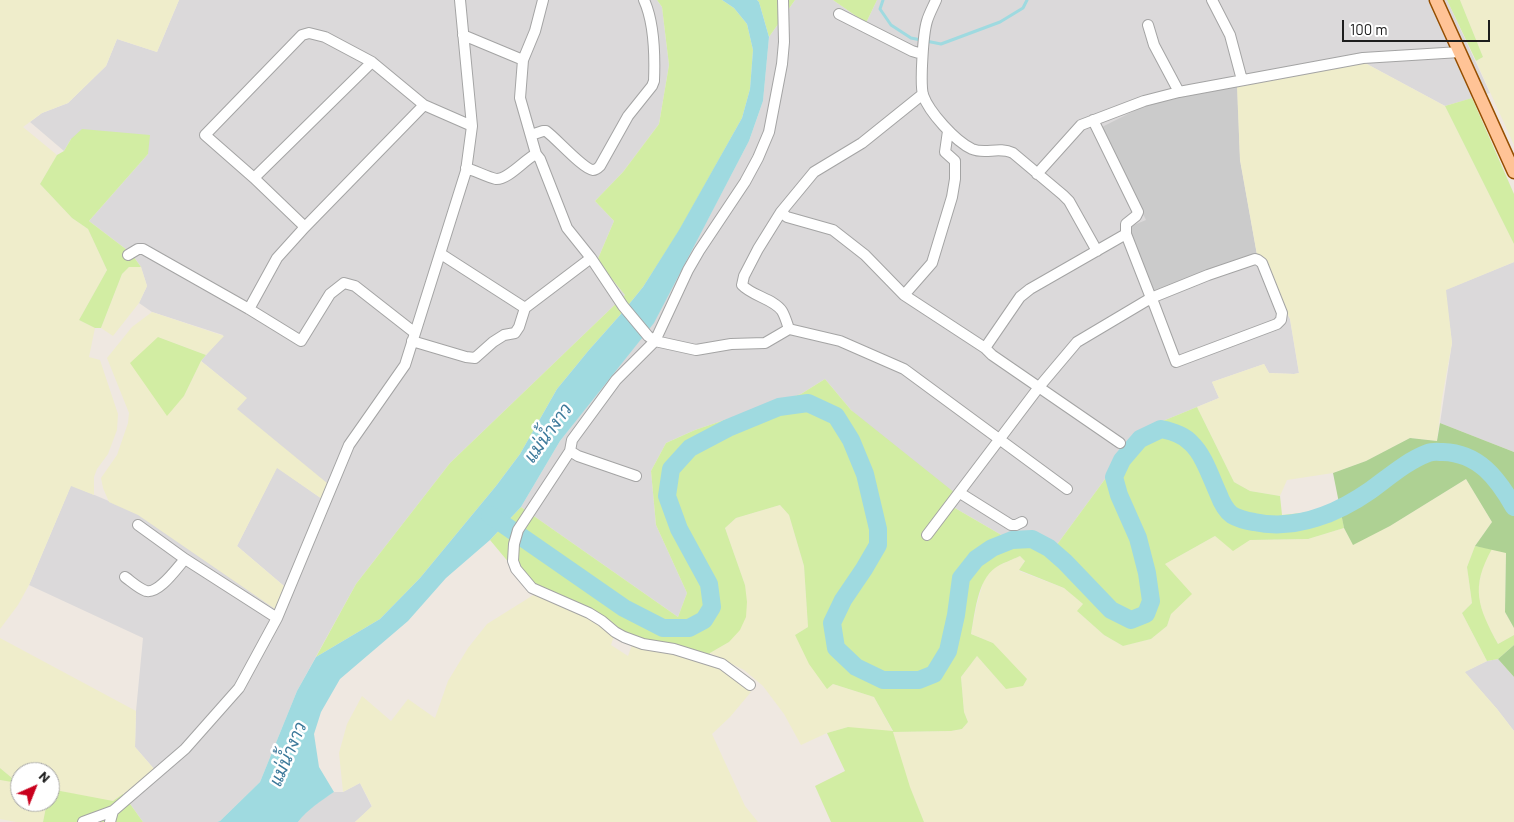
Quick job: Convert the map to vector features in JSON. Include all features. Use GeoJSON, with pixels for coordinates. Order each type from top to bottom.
{"type":"FeatureCollection","features":[{"type":"Feature","properties":{"kind":"main road"},"geometry":{"type":"LineString","coordinates":[[1436,0],[1514,172]]}},
{"type":"Feature","properties":{"kind":"street"},"geometry":{"type":"LineString","coordinates":[[84,822],[113,811],[186,749],[239,688],[277,618],[350,445],[405,364],[441,254],[466,168],[472,126],[460,0]]}},
{"type":"Feature","properties":{"kind":"street"},"geometry":{"type":"LineString","coordinates":[[543,0],[535,31],[523,60],[520,98],[536,154],[540,159],[567,228],[591,258],[623,306],[651,339],[696,350],[731,344],[765,343],[789,329],[840,341],[904,369],[1067,489]]}},
{"type":"Feature","properties":{"kind":"street"},"geometry":{"type":"LineString","coordinates":[[531,135],[546,131],[592,170],[600,166],[628,116],[654,81],[651,23],[644,0]]}},
{"type":"Feature","properties":{"kind":"street"},"geometry":{"type":"LineString","coordinates":[[750,685],[722,664],[674,649],[643,644],[615,632],[602,620],[589,613],[532,588],[516,569],[513,560],[514,544],[518,530],[570,451],[572,440],[616,380],[651,339],[699,251],[745,182],[769,132],[783,57],[783,0]]}},
{"type":"Feature","properties":{"kind":"street"},"geometry":{"type":"LineString","coordinates":[[936,0],[926,22],[923,51],[923,94],[937,119],[948,131],[971,149],[980,151],[1004,149],[1013,153],[1069,201],[1097,251]]}},
{"type":"Feature","properties":{"kind":"street"},"geometry":{"type":"LineString","coordinates":[[1212,0],[1230,35],[1242,80]]}},
{"type":"Feature","properties":{"kind":"street"},"geometry":{"type":"LineString","coordinates":[[839,14],[912,51],[923,51]]}},
{"type":"Feature","properties":{"kind":"street"},"geometry":{"type":"LineString","coordinates":[[1148,25],[1154,45],[1179,92]]}},
{"type":"Feature","properties":{"kind":"street"},"geometry":{"type":"LineString","coordinates":[[305,228],[254,178],[205,134],[302,35],[309,33],[325,37],[372,62],[424,105],[472,126]]}},
{"type":"Feature","properties":{"kind":"street"},"geometry":{"type":"LineString","coordinates":[[463,35],[523,60]]}},
{"type":"Feature","properties":{"kind":"street"},"geometry":{"type":"LineString","coordinates":[[1037,174],[1081,125],[1144,101],[1179,92],[1363,58],[1460,52]]}},
{"type":"Feature","properties":{"kind":"street"},"geometry":{"type":"LineString","coordinates":[[254,178],[372,62]]}},
{"type":"Feature","properties":{"kind":"street"},"geometry":{"type":"LineString","coordinates":[[789,329],[781,309],[765,298],[747,290],[742,285],[744,276],[751,263],[781,212],[814,172],[862,144],[923,94]]}},
{"type":"Feature","properties":{"kind":"street"},"geometry":{"type":"LineString","coordinates":[[249,309],[277,258],[424,105]]}},
{"type":"Feature","properties":{"kind":"street"},"geometry":{"type":"LineString","coordinates":[[927,535],[960,494],[1039,387],[1077,342],[1151,298],[1208,275],[1255,259],[1262,263],[1282,314],[1281,320],[1277,324],[1176,362],[1151,298],[1126,234],[1126,224],[1138,212],[1093,120]]}},
{"type":"Feature","properties":{"kind":"street"},"geometry":{"type":"LineString","coordinates":[[904,295],[932,263],[952,197],[956,161],[945,152],[948,131]]}},
{"type":"Feature","properties":{"kind":"street"},"geometry":{"type":"LineString","coordinates":[[466,168],[497,179],[504,178],[536,154]]}},
{"type":"Feature","properties":{"kind":"street"},"geometry":{"type":"LineString","coordinates":[[781,212],[787,217],[833,230],[865,255],[904,295],[985,348],[992,355],[1120,443]]}},
{"type":"Feature","properties":{"kind":"street"},"geometry":{"type":"LineString","coordinates":[[985,348],[1020,297],[1030,289],[1126,234]]}},
{"type":"Feature","properties":{"kind":"street"},"geometry":{"type":"LineString","coordinates":[[128,255],[138,248],[143,249],[301,341],[330,294],[344,283],[355,286],[414,337],[466,357],[475,358],[504,335],[515,333],[525,308],[591,258]]}},
{"type":"Feature","properties":{"kind":"street"},"geometry":{"type":"LineString","coordinates":[[441,254],[525,308]]}},
{"type":"Feature","properties":{"kind":"street"},"geometry":{"type":"LineString","coordinates":[[570,451],[578,456],[636,476]]}},
{"type":"Feature","properties":{"kind":"street"},"geometry":{"type":"LineString","coordinates":[[960,494],[1011,525],[1022,522]]}},
{"type":"Feature","properties":{"kind":"street"},"geometry":{"type":"LineString","coordinates":[[138,525],[184,559],[277,618]]}},
{"type":"Feature","properties":{"kind":"street"},"geometry":{"type":"LineString","coordinates":[[125,577],[140,588],[152,591],[158,588],[184,559]]}},
{"type":"Feature","properties":{"kind":"street"},"geometry":{"type":"LineString","coordinates":[[110,822],[113,811]]}},
{"type":"Feature","properties":{"kind":"shaded area"},"geometry":{"type":"Polygon","coordinates":[[[0,0],[179,0],[157,52],[117,39],[106,66],[68,103],[42,113],[23,127],[57,155],[40,184],[72,218],[88,229],[107,270],[79,320],[95,328],[89,357],[100,360],[118,414],[117,430],[108,454],[97,469],[94,477],[94,495],[71,486],[29,585],[18,605],[0,629],[0,0]]]}},
{"type":"Feature","properties":{"kind":"shaded area"},"geometry":{"type":"Polygon","coordinates":[[[179,0],[657,0],[662,7],[669,65],[659,124],[623,172],[595,201],[614,221],[597,261],[625,295],[450,463],[356,584],[297,691],[260,782],[217,822],[143,822],[123,794],[155,770],[135,747],[136,711],[143,638],[29,585],[71,485],[137,513],[284,586],[237,546],[277,467],[322,499],[236,409],[246,398],[201,361],[223,335],[152,312],[139,303],[147,286],[141,267],[131,253],[89,221],[148,154],[71,139],[64,151],[30,122],[42,113],[68,103],[106,66],[117,39],[157,52],[179,0]]]}},
{"type":"Feature","properties":{"kind":"shaded area"},"geometry":{"type":"Polygon","coordinates":[[[795,0],[833,0],[866,23],[877,0],[1447,0],[1490,93],[1445,106],[1365,63],[1238,86],[1240,160],[1257,255],[1290,319],[1299,373],[1269,373],[1264,364],[1212,382],[1219,398],[1141,430],[1056,546],[1022,547],[948,504],[851,410],[825,379],[801,394],[695,430],[666,443],[651,471],[656,525],[687,593],[678,617],[521,507],[560,441],[654,322],[749,141],[763,101],[769,37],[795,0]]]}},
{"type":"Feature","properties":{"kind":"shaded area"},"geometry":{"type":"Polygon","coordinates":[[[1460,0],[1514,0],[1514,145],[1476,61],[1483,57],[1460,0]]]}},
{"type":"Feature","properties":{"kind":"shaded area"},"geometry":{"type":"Polygon","coordinates":[[[1365,63],[1445,106],[1514,244],[1514,262],[1446,290],[1452,343],[1442,398],[1437,441],[1410,438],[1366,461],[1333,473],[1287,480],[1280,496],[1250,491],[1234,482],[1197,407],[1219,398],[1212,382],[1264,364],[1269,373],[1299,373],[1290,319],[1257,255],[1240,160],[1237,86],[1365,63]]]}},
{"type":"Feature","properties":{"kind":"shaded area"},"geometry":{"type":"Polygon","coordinates":[[[1237,86],[1240,160],[1257,255],[1154,292],[1129,227],[1146,220],[1100,128],[1140,108],[1185,95],[1237,86]]]}},
{"type":"Feature","properties":{"kind":"shaded area"},"geometry":{"type":"Polygon","coordinates":[[[1514,262],[1514,452],[1440,423],[1452,343],[1445,290],[1514,262]]]}},
{"type":"Feature","properties":{"kind":"shaded area"},"geometry":{"type":"Polygon","coordinates":[[[129,267],[141,267],[147,286],[139,303],[113,336],[101,328],[122,274],[129,267]]]}},
{"type":"Feature","properties":{"kind":"shaded area"},"geometry":{"type":"Polygon","coordinates":[[[152,312],[224,336],[206,355],[158,337],[166,415],[184,396],[201,361],[247,398],[237,409],[327,483],[322,499],[277,468],[237,546],[284,586],[275,609],[138,515],[109,502],[103,488],[101,478],[117,455],[128,423],[129,413],[107,358],[132,327],[152,312]]]}},
{"type":"Feature","properties":{"kind":"shaded area"},"geometry":{"type":"Polygon","coordinates":[[[1466,479],[1492,522],[1475,546],[1467,567],[1472,603],[1462,613],[1487,661],[1465,672],[1514,731],[1514,822],[924,822],[910,788],[848,727],[827,733],[801,745],[784,714],[763,686],[744,670],[710,653],[729,642],[745,585],[725,528],[736,518],[780,505],[789,515],[804,566],[808,627],[795,635],[828,688],[833,684],[874,697],[893,732],[951,731],[962,729],[968,722],[964,712],[961,677],[977,656],[1006,689],[993,643],[971,634],[984,579],[995,567],[1020,556],[1025,560],[1019,571],[1064,588],[1083,604],[1078,612],[1104,635],[1123,646],[1151,639],[1167,626],[1171,614],[1165,564],[1215,536],[1233,550],[1250,540],[1308,539],[1344,528],[1353,544],[1390,526],[1466,479]]]}},
{"type":"Feature","properties":{"kind":"shaded area"},"geometry":{"type":"Polygon","coordinates":[[[1492,549],[1506,552],[1505,612],[1514,628],[1514,635],[1498,644],[1485,620],[1478,597],[1483,565],[1492,549]]]}},
{"type":"Feature","properties":{"kind":"shaded area"},"geometry":{"type":"Polygon","coordinates":[[[535,594],[591,617],[614,636],[611,645],[628,656],[632,645],[670,652],[723,669],[751,692],[730,717],[712,734],[745,806],[758,822],[355,822],[372,806],[360,783],[343,792],[339,753],[347,724],[362,696],[391,721],[408,699],[435,718],[448,681],[468,648],[487,624],[535,594]]]}},
{"type":"Feature","properties":{"kind":"shaded area"},"geometry":{"type":"Polygon","coordinates":[[[0,638],[136,711],[135,747],[155,770],[113,802],[60,791],[60,762],[10,762],[10,776],[0,768],[0,638]]]}},
{"type":"Feature","properties":{"kind":"shaded area"},"geometry":{"type":"Polygon","coordinates":[[[1498,659],[1514,677],[1514,731],[1464,672],[1487,661],[1498,659]]]}},
{"type":"Feature","properties":{"kind":"shaded area"},"geometry":{"type":"Polygon","coordinates":[[[0,780],[10,781],[10,812],[45,812],[43,822],[16,822],[0,819],[0,780]]]}},
{"type":"Feature","properties":{"kind":"shaded area"},"geometry":{"type":"Polygon","coordinates":[[[360,783],[372,807],[355,822],[298,822],[317,803],[334,792],[343,792],[360,783]]]}},
{"type":"Feature","properties":{"kind":"green space"},"geometry":{"type":"Polygon","coordinates":[[[657,0],[722,0],[734,8],[747,24],[753,50],[750,89],[742,118],[679,231],[643,287],[557,389],[520,454],[496,486],[420,578],[380,619],[316,657],[356,584],[450,463],[625,295],[597,261],[614,221],[595,201],[623,172],[659,124],[669,65],[662,7],[657,0]]]}},
{"type":"Feature","properties":{"kind":"green space"},"geometry":{"type":"Polygon","coordinates":[[[757,0],[795,0],[769,37],[759,2],[757,0]]]}},
{"type":"Feature","properties":{"kind":"green space"},"geometry":{"type":"Polygon","coordinates":[[[833,0],[877,0],[866,23],[833,0]]]}},
{"type":"Feature","properties":{"kind":"green space"},"geometry":{"type":"Polygon","coordinates":[[[1447,0],[1460,0],[1483,57],[1476,61],[1447,0]]]}},
{"type":"Feature","properties":{"kind":"green space"},"geometry":{"type":"Polygon","coordinates":[[[1472,98],[1514,194],[1514,244],[1445,106],[1472,98]]]}},
{"type":"Feature","properties":{"kind":"green space"},"geometry":{"type":"Polygon","coordinates":[[[82,129],[150,135],[148,154],[89,221],[131,253],[141,267],[129,267],[122,274],[101,328],[95,328],[79,320],[107,270],[88,229],[72,218],[40,184],[57,155],[64,151],[71,139],[82,129]]]}},
{"type":"Feature","properties":{"kind":"green space"},"geometry":{"type":"Polygon","coordinates":[[[158,337],[206,355],[201,361],[184,396],[167,416],[130,363],[158,337]]]}},
{"type":"Feature","properties":{"kind":"green space"},"geometry":{"type":"Polygon","coordinates":[[[825,379],[851,410],[955,493],[948,504],[1022,547],[1056,546],[1141,430],[1197,407],[1234,482],[1250,491],[1280,496],[1282,515],[1311,512],[1339,501],[1344,528],[1308,539],[1250,540],[1233,551],[1215,536],[1165,564],[1192,594],[1171,614],[1167,626],[1151,639],[1123,646],[1104,635],[1077,611],[1083,604],[1064,588],[1019,570],[1025,561],[1020,556],[998,566],[984,581],[971,634],[993,643],[1027,679],[1023,686],[1006,689],[977,656],[961,677],[964,712],[968,722],[962,729],[951,731],[893,732],[910,787],[924,822],[831,822],[815,786],[845,771],[827,733],[848,727],[893,731],[874,697],[833,684],[827,689],[809,664],[795,635],[808,627],[804,566],[789,515],[780,505],[736,518],[725,528],[745,585],[746,617],[740,630],[729,642],[710,653],[705,663],[670,652],[535,594],[490,540],[521,507],[678,617],[687,593],[656,525],[651,471],[666,443],[695,430],[801,394],[825,379]]]}},
{"type":"Feature","properties":{"kind":"green space"},"geometry":{"type":"Polygon","coordinates":[[[1440,423],[1514,452],[1514,628],[1505,612],[1506,553],[1475,546],[1492,522],[1466,479],[1390,526],[1353,545],[1344,528],[1333,473],[1366,461],[1410,438],[1437,441],[1440,423]]]}},
{"type":"Feature","properties":{"kind":"green space"},"geometry":{"type":"Polygon","coordinates":[[[1475,546],[1492,549],[1485,563],[1479,586],[1479,597],[1486,619],[1498,644],[1514,635],[1514,645],[1498,659],[1487,661],[1462,613],[1472,603],[1467,567],[1475,546]]]}},
{"type":"Feature","properties":{"kind":"green space"},"geometry":{"type":"Polygon","coordinates":[[[1514,645],[1514,677],[1498,659],[1514,645]]]}},
{"type":"Feature","properties":{"kind":"green space"},"geometry":{"type":"Polygon","coordinates":[[[0,768],[10,776],[10,782],[0,780],[0,768]]]}},
{"type":"Feature","properties":{"kind":"green space"},"geometry":{"type":"Polygon","coordinates":[[[60,791],[113,801],[123,794],[143,822],[43,822],[45,812],[60,812],[60,791]]]}},
{"type":"Feature","properties":{"kind":"water","name":"แม่น้ำงาว"},"geometry":{"type":"Polygon","coordinates":[[[722,0],[757,0],[759,2],[769,37],[763,101],[749,141],[654,323],[560,441],[521,507],[490,540],[446,578],[408,621],[340,679],[321,712],[314,734],[319,767],[334,792],[310,809],[298,822],[217,822],[260,782],[297,691],[316,657],[380,619],[420,578],[520,454],[557,389],[643,287],[679,230],[742,118],[750,89],[753,50],[747,24],[734,8],[722,0]]]}},
{"type":"Feature","properties":{"kind":"waterway"},"geometry":{"type":"LineString","coordinates":[[883,0],[880,9],[891,25],[911,38],[941,44],[1000,22],[1023,8],[1027,0]]}},
{"type":"Feature","properties":{"kind":"waterway"},"geometry":{"type":"LineString","coordinates":[[490,515],[624,608],[663,628],[689,628],[704,620],[712,607],[709,584],[679,529],[667,496],[671,469],[690,448],[728,428],[779,407],[808,403],[836,416],[851,440],[865,474],[878,529],[878,545],[843,600],[832,623],[836,648],[856,667],[883,680],[919,680],[934,674],[948,651],[956,615],[961,578],[976,559],[992,548],[1012,540],[1032,539],[1049,548],[1111,610],[1131,620],[1146,614],[1151,601],[1147,573],[1138,538],[1119,495],[1114,477],[1122,460],[1140,439],[1161,429],[1181,436],[1196,448],[1227,511],[1234,516],[1252,522],[1285,524],[1301,522],[1331,513],[1371,490],[1413,460],[1434,452],[1456,454],[1477,462],[1494,478],[1514,507]]}}]}
